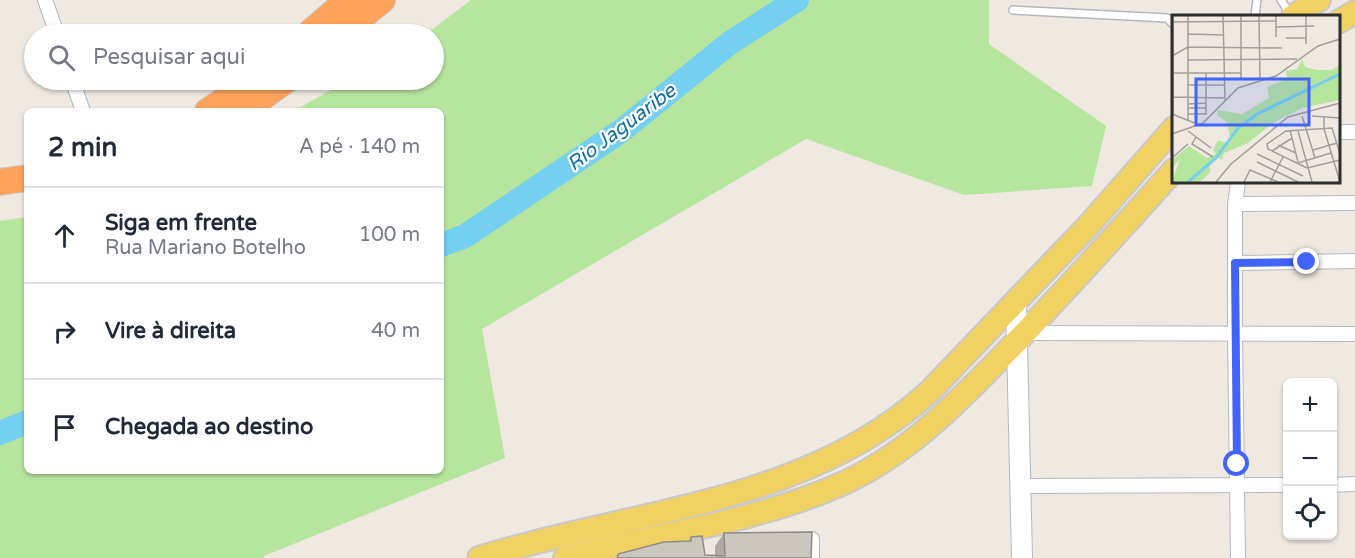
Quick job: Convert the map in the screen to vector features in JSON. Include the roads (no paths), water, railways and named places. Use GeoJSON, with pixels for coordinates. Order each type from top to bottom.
{"type":"FeatureCollection","features":[{"type":"Feature","properties":{"kind":"highway"},"geometry":{"type":"LineString","coordinates":[[320,24],[348,0]]}},
{"type":"Feature","properties":{"kind":"highway"},"geometry":{"type":"LineString","coordinates":[[352,24],[382,0]]}},
{"type":"Feature","properties":{"kind":"highway"},"geometry":{"type":"LineString","coordinates":[[213,108],[241,90]]}},
{"type":"Feature","properties":{"kind":"highway"},"geometry":{"type":"LineString","coordinates":[[246,108],[272,90]]}},
{"type":"Feature","properties":{"kind":"highway"},"geometry":{"type":"LineString","coordinates":[[0,165],[24,162]]}},
{"type":"Feature","properties":{"kind":"highway"},"geometry":{"type":"LineString","coordinates":[[0,182],[24,178]]}},
{"type":"Feature","properties":{"kind":"main road"},"geometry":{"type":"LineString","coordinates":[[1295,15],[1319,0]]}},
{"type":"Feature","properties":{"kind":"main road"},"geometry":{"type":"LineString","coordinates":[[479,558],[590,527],[774,483],[850,448],[914,406],[930,391],[1087,227],[1172,129]]}},
{"type":"Feature","properties":{"kind":"main road"},"geometry":{"type":"LineString","coordinates":[[565,558],[593,554],[778,508],[839,485],[883,462],[954,405],[1023,336],[1172,171]]}},
{"type":"Feature","properties":{"kind":"main road"},"geometry":{"type":"LineString","coordinates":[[1016,300],[1023,336],[1022,558]]}},
{"type":"Feature","properties":{"kind":"main road"},"geometry":{"type":"LineString","coordinates":[[930,391],[940,389],[948,392],[954,405]]}},
{"type":"Feature","properties":{"kind":"street"},"geometry":{"type":"LineString","coordinates":[[45,0],[53,24]]}},
{"type":"Feature","properties":{"kind":"street"},"geometry":{"type":"LineString","coordinates":[[76,90],[82,108]]}},
{"type":"Feature","properties":{"kind":"street"},"geometry":{"type":"LineString","coordinates":[[1238,183],[1235,204],[1235,334],[1238,558]]}},
{"type":"Feature","properties":{"kind":"street"},"geometry":{"type":"LineString","coordinates":[[1235,204],[1355,203]]}},
{"type":"Feature","properties":{"kind":"street"},"geometry":{"type":"LineString","coordinates":[[1235,263],[1355,261]]}},
{"type":"Feature","properties":{"kind":"street"},"geometry":{"type":"LineString","coordinates":[[1023,336],[1355,334]]}},
{"type":"Feature","properties":{"kind":"street"},"geometry":{"type":"LineString","coordinates":[[1337,484],[1355,484]]}},
{"type":"Feature","properties":{"kind":"street"},"geometry":{"type":"LineString","coordinates":[[1021,486],[1283,485]]}},
{"type":"Feature","properties":{"kind":"street"},"geometry":{"type":"LineString","coordinates":[[590,527],[593,554]]}},
{"type":"Feature","properties":{"kind":"street"},"geometry":{"type":"LineString","coordinates":[[812,539],[812,558]]}},
{"type":"Feature","properties":{"kind":"lane"},"geometry":{"type":"LineString","coordinates":[[1255,15],[1257,0]]}},
{"type":"Feature","properties":{"kind":"lane"},"geometry":{"type":"LineString","coordinates":[[1281,0],[1292,15]]}},
{"type":"Feature","properties":{"kind":"lane"},"geometry":{"type":"LineString","coordinates":[[1013,10],[1167,18],[1172,24]]}},
{"type":"Feature","properties":{"kind":"waterway","name":"Rio Jaguaribe"},"geometry":{"type":"LineString","coordinates":[[444,244],[465,236],[621,131],[731,42],[797,0]]}},
{"type":"Feature","properties":{"kind":"waterway","name":"Rio Jaguaribe"},"geometry":{"type":"LineString","coordinates":[[0,433],[24,423]]}}]}
